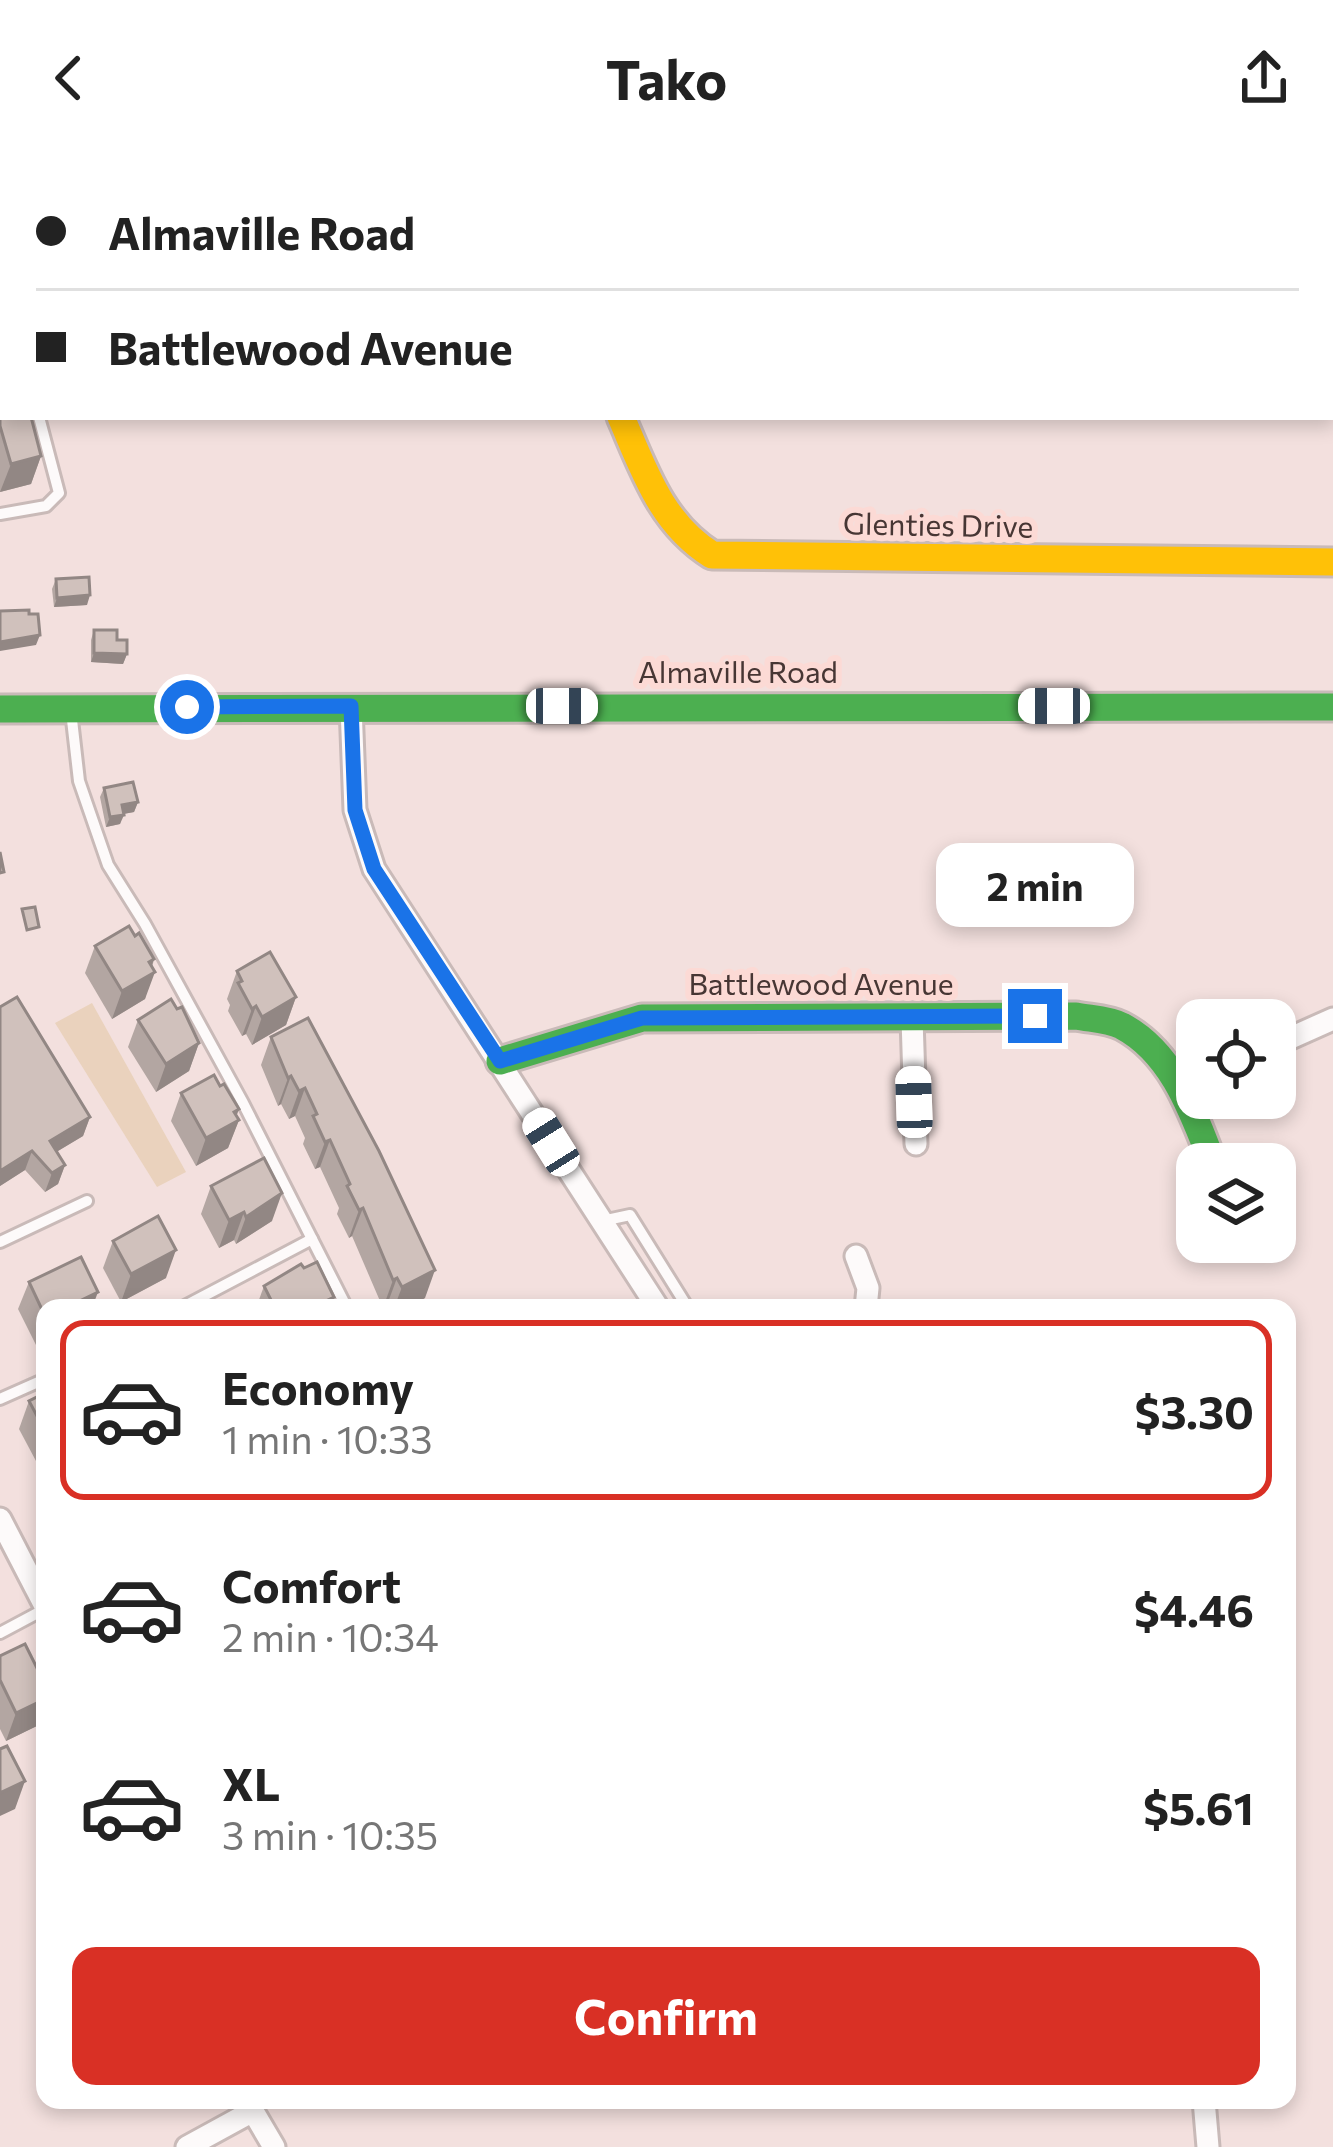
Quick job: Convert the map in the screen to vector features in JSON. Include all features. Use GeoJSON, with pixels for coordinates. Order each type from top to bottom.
{"type":"FeatureCollection","features":[{"type":"Feature","properties":{"kind":"street","name":"Glenties Drive"},"geometry":{"type":"LineString","coordinates":[[622,420],[666,514],[689,544],[712,555],[1333,562]]}},
{"type":"Feature","properties":{"kind":"street"},"geometry":{"type":"LineString","coordinates":[[351,706],[355,810],[374,869],[652,1299]]}},
{"type":"Feature","properties":{"kind":"street","name":"Almaville Road"},"geometry":{"type":"LineString","coordinates":[[0,709],[1333,707]]}},
{"type":"Feature","properties":{"kind":"street","name":"Battlewood Avenue"},"geometry":{"type":"LineString","coordinates":[[500,1061],[642,1018],[1076,1016],[1119,1024],[1176,1070]]}},
{"type":"Feature","properties":{"kind":"street"},"geometry":{"type":"LineString","coordinates":[[911,1018],[916,1144]]}},
{"type":"Feature","properties":{"kind":"street"},"geometry":{"type":"LineString","coordinates":[[1296,1035],[1333,1018]]}},
{"type":"Feature","properties":{"kind":"street"},"geometry":{"type":"LineString","coordinates":[[856,1256],[868,1288],[867,1299]]}},
{"type":"Feature","properties":{"kind":"street"},"geometry":{"type":"LineString","coordinates":[[0,1520],[36,1590]]}},
{"type":"Feature","properties":{"kind":"street"},"geometry":{"type":"LineString","coordinates":[[187,2147],[244,2109]]}},
{"type":"Feature","properties":{"kind":"street"},"geometry":{"type":"LineString","coordinates":[[251,2109],[274,2147]]}},
{"type":"Feature","properties":{"kind":"street"},"geometry":{"type":"LineString","coordinates":[[1205,2109],[1208,2147]]}},
{"type":"Feature","properties":{"kind":"lane"},"geometry":{"type":"LineString","coordinates":[[0,514],[46,506],[59,493],[40,420]]}},
{"type":"Feature","properties":{"kind":"lane"},"geometry":{"type":"LineString","coordinates":[[70,707],[79,781],[108,865],[221,1064],[342,1299]]}},
{"type":"Feature","properties":{"kind":"lane"},"geometry":{"type":"LineString","coordinates":[[0,1242],[87,1201]]}},
{"type":"Feature","properties":{"kind":"lane"},"geometry":{"type":"LineString","coordinates":[[602,1221],[631,1215],[682,1299]]}},
{"type":"Feature","properties":{"kind":"lane"},"geometry":{"type":"LineString","coordinates":[[198,1299],[312,1239]]}},
{"type":"Feature","properties":{"kind":"lane"},"geometry":{"type":"LineString","coordinates":[[0,1399],[36,1382]]}},
{"type":"Feature","properties":{"kind":"lane"},"geometry":{"type":"LineString","coordinates":[[0,1633],[36,1612]]}},
{"type":"Feature","properties":{"kind":"shaded area"},"geometry":{"type":"Polygon","coordinates":[[[92,1003],[186,1172],[157,1187],[55,1023],[92,1003]]]}},
{"type":"Feature","properties":{"kind":"building"},"geometry":{"type":"Polygon","coordinates":[[[0,420],[32,420],[41,456],[11,464],[0,420]]]}},
{"type":"Feature","properties":{"kind":"building"},"geometry":{"type":"Polygon","coordinates":[[[89,577],[90,595],[57,598],[56,579],[89,577]]]}},
{"type":"Feature","properties":{"kind":"building"},"geometry":{"type":"Polygon","coordinates":[[[29,610],[29,614],[38,614],[40,635],[0,642],[0,611],[29,610]]]}},
{"type":"Feature","properties":{"kind":"building"},"geometry":{"type":"Polygon","coordinates":[[[94,630],[117,630],[117,640],[127,640],[127,654],[94,653],[94,630]]]}},
{"type":"Feature","properties":{"kind":"building"},"geometry":{"type":"Polygon","coordinates":[[[133,782],[138,802],[122,805],[124,815],[110,817],[104,788],[133,782]]]}},
{"type":"Feature","properties":{"kind":"building"},"geometry":{"type":"Polygon","coordinates":[[[35,907],[39,927],[27,930],[22,909],[35,907]]]}},
{"type":"Feature","properties":{"kind":"building"},"geometry":{"type":"Polygon","coordinates":[[[129,926],[135,936],[139,933],[154,959],[149,962],[155,972],[122,991],[95,946],[129,926]]]}},
{"type":"Feature","properties":{"kind":"building"},"geometry":{"type":"Polygon","coordinates":[[[270,952],[296,997],[262,1017],[256,1006],[252,1009],[237,971],[270,952]]]}},
{"type":"Feature","properties":{"kind":"building"},"geometry":{"type":"Polygon","coordinates":[[[17,997],[90,1117],[50,1141],[65,1165],[52,1173],[32,1151],[0,1171],[0,1007],[17,997]]]}},
{"type":"Feature","properties":{"kind":"building"},"geometry":{"type":"Polygon","coordinates":[[[171,999],[177,1009],[182,1007],[199,1043],[166,1064],[138,1020],[171,999]]]}},
{"type":"Feature","properties":{"kind":"building"},"geometry":{"type":"Polygon","coordinates":[[[308,1018],[435,1270],[402,1287],[397,1278],[393,1280],[330,1140],[325,1142],[305,1088],[299,1091],[288,1078],[271,1037],[308,1018]]]}},
{"type":"Feature","properties":{"kind":"building"},"geometry":{"type":"Polygon","coordinates":[[[214,1075],[239,1109],[234,1112],[239,1120],[206,1138],[181,1093],[214,1075]]]}},
{"type":"Feature","properties":{"kind":"building"},"geometry":{"type":"Polygon","coordinates":[[[264,1158],[282,1193],[246,1217],[244,1212],[229,1220],[211,1186],[264,1158]]]}},
{"type":"Feature","properties":{"kind":"building"},"geometry":{"type":"Polygon","coordinates":[[[158,1216],[176,1250],[131,1274],[113,1241],[158,1216]]]}},
{"type":"Feature","properties":{"kind":"building"},"geometry":{"type":"Polygon","coordinates":[[[81,1257],[98,1292],[84,1299],[37,1299],[29,1282],[81,1257]]]}},
{"type":"Feature","properties":{"kind":"building"},"geometry":{"type":"Polygon","coordinates":[[[317,1262],[334,1297],[270,1299],[264,1286],[301,1264],[304,1268],[317,1262]]]}},
{"type":"Feature","properties":{"kind":"building"},"geometry":{"type":"Polygon","coordinates":[[[25,1644],[36,1666],[36,1703],[16,1713],[0,1680],[0,1656],[25,1644]]]}},
{"type":"Feature","properties":{"kind":"building"},"geometry":{"type":"Polygon","coordinates":[[[7,1746],[25,1781],[0,1793],[0,1749],[7,1746]]]}},
{"type":"Feature","properties":{"kind":"traffic: fast"},"geometry":{"type":"LineString","coordinates":[[0,709],[1333,707]]}},
{"type":"Feature","properties":{"kind":"traffic: fast"},"geometry":{"type":"LineString","coordinates":[[500,1061],[642,1018],[1076,1016],[1122,1026],[1155,1052],[1179,1086],[1205,1143]]}},
{"type":"Feature","properties":{"kind":"traffic: slow"},"geometry":{"type":"LineString","coordinates":[[622,420],[667,511],[712,555],[1333,562]]}},
{"type":"Feature","properties":{"kind":"route"},"geometry":{"type":"LineString","coordinates":[[187,707],[351,706],[355,810],[374,869],[500,1061],[642,1018],[1035,1016]]}}]}
